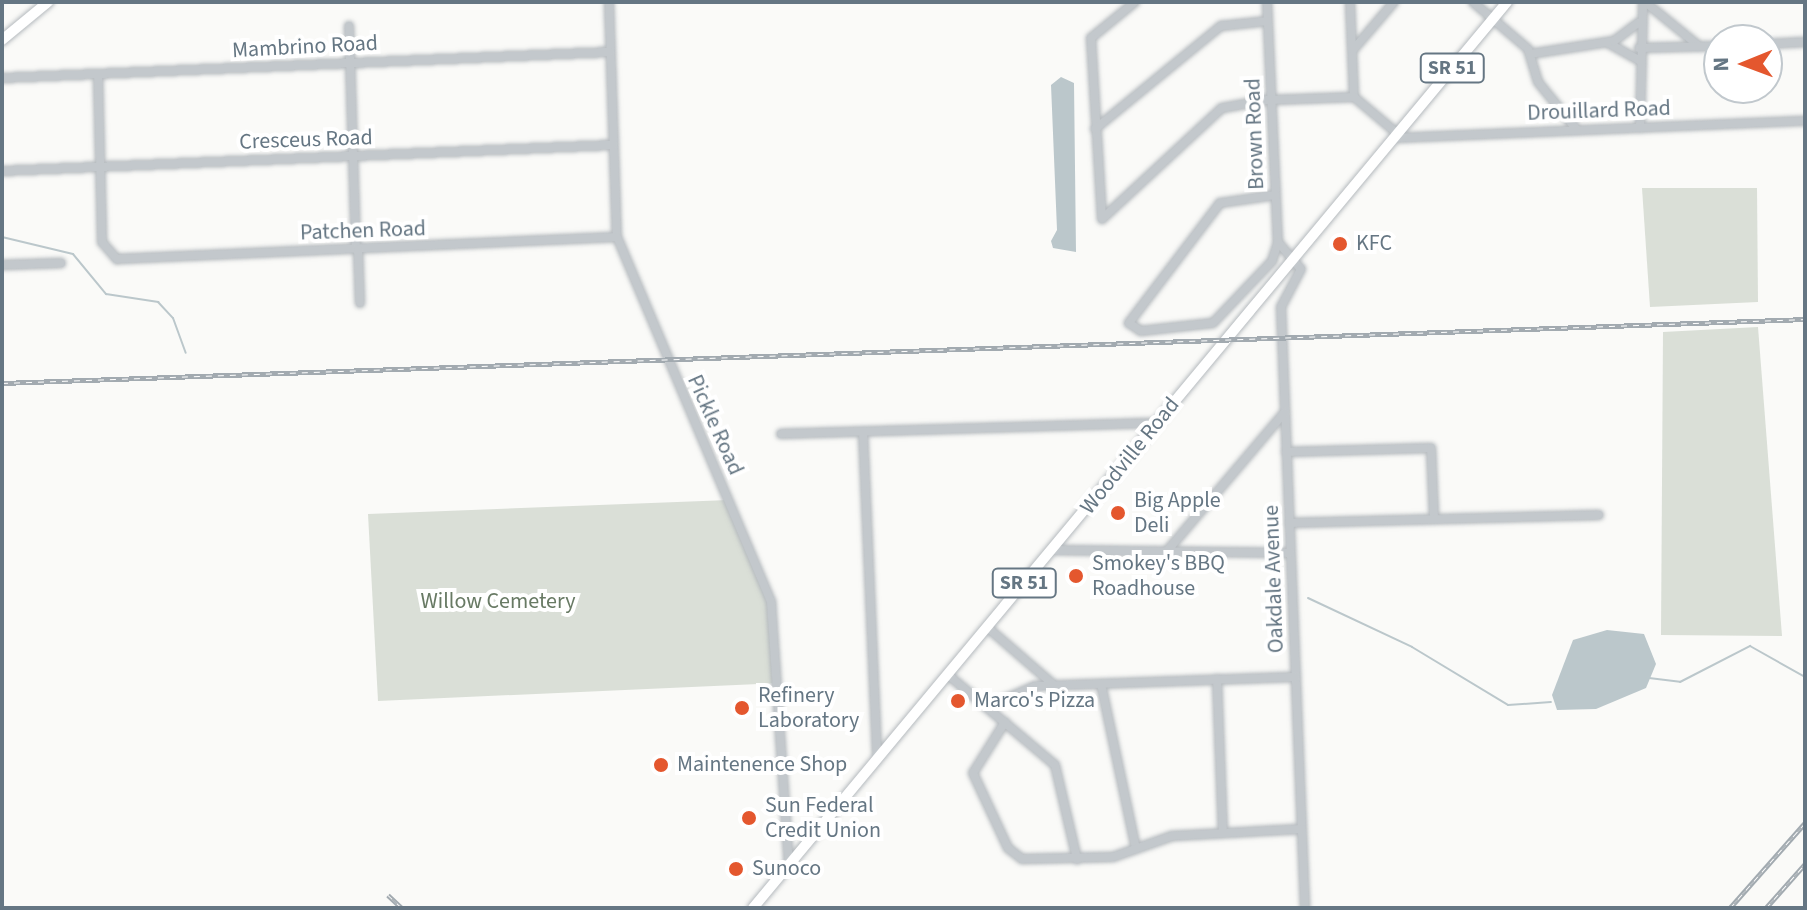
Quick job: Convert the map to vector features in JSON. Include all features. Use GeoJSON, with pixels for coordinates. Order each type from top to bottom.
{"type":"FeatureCollection","features":[{"type":"Feature","properties":{"kind":"main road"},"geometry":{"type":"LineString","coordinates":[[2,40],[48,2]]}},
{"type":"Feature","properties":{"kind":"main road","name":"Woodville Road"},"geometry":{"type":"LineString","coordinates":[[753,908],[1507,2]]}},
{"type":"Feature","properties":{"kind":"street","name":"Pickle Road"},"geometry":{"type":"LineString","coordinates":[[609,2],[617,237],[771,602],[789,864]]}},
{"type":"Feature","properties":{"kind":"street"},"geometry":{"type":"LineString","coordinates":[[1135,2],[1093,33],[1095,129],[1102,219],[1222,108],[1272,100],[1354,97]]}},
{"type":"Feature","properties":{"kind":"street","name":"Brown Road"},"geometry":{"type":"LineString","coordinates":[[1267,2],[1278,242]]}},
{"type":"Feature","properties":{"kind":"street"},"geometry":{"type":"LineString","coordinates":[[1350,2],[1354,97],[1396,136]]}},
{"type":"Feature","properties":{"kind":"street"},"geometry":{"type":"LineString","coordinates":[[1352,51],[1394,2]]}},
{"type":"Feature","properties":{"kind":"street"},"geometry":{"type":"LineString","coordinates":[[1473,2],[1530,54],[1538,82],[1577,130]]}},
{"type":"Feature","properties":{"kind":"street"},"geometry":{"type":"LineString","coordinates":[[1640,128],[1641,4],[1699,46]]}},
{"type":"Feature","properties":{"kind":"street"},"geometry":{"type":"LineString","coordinates":[[1095,129],[1221,26],[1268,21]]}},
{"type":"Feature","properties":{"kind":"street"},"geometry":{"type":"LineString","coordinates":[[1530,54],[1608,43],[1639,21]]}},
{"type":"Feature","properties":{"kind":"street"},"geometry":{"type":"LineString","coordinates":[[349,26],[360,303]]}},
{"type":"Feature","properties":{"kind":"street"},"geometry":{"type":"LineString","coordinates":[[1783,43],[1805,42]]}},
{"type":"Feature","properties":{"kind":"street"},"geometry":{"type":"LineString","coordinates":[[1608,43],[1639,60]]}},
{"type":"Feature","properties":{"kind":"street"},"geometry":{"type":"LineString","coordinates":[[1639,48],[1703,46]]}},
{"type":"Feature","properties":{"kind":"street","name":"Mambrino Road"},"geometry":{"type":"LineString","coordinates":[[2,78],[610,52]]}},
{"type":"Feature","properties":{"kind":"street"},"geometry":{"type":"LineString","coordinates":[[98,75],[102,167]]}},
{"type":"Feature","properties":{"kind":"street","name":"Drouillard Road"},"geometry":{"type":"LineString","coordinates":[[1396,136],[1805,121]]}},
{"type":"Feature","properties":{"kind":"street","name":"Cresceus Road"},"geometry":{"type":"LineString","coordinates":[[2,171],[613,145]]}},
{"type":"Feature","properties":{"kind":"street","name":"Patchen Road"},"geometry":{"type":"LineString","coordinates":[[102,167],[102,242],[110,256],[617,237]]}},
{"type":"Feature","properties":{"kind":"street"},"geometry":{"type":"LineString","coordinates":[[1275,195],[1220,203],[1129,317],[1141,331],[1179,329],[1219,319],[1276,257],[1278,242]]}},
{"type":"Feature","properties":{"kind":"street"},"geometry":{"type":"LineString","coordinates":[[1278,242],[1294,257]]}},
{"type":"Feature","properties":{"kind":"street","name":"Oakdale Avenue"},"geometry":{"type":"LineString","coordinates":[[1294,257],[1301,269],[1281,301],[1305,908]]}},
{"type":"Feature","properties":{"kind":"street"},"geometry":{"type":"LineString","coordinates":[[2,265],[61,263]]}},
{"type":"Feature","properties":{"kind":"street"},"geometry":{"type":"LineString","coordinates":[[1167,551],[1285,411]]}},
{"type":"Feature","properties":{"kind":"street"},"geometry":{"type":"LineString","coordinates":[[781,434],[1156,423]]}},
{"type":"Feature","properties":{"kind":"street"},"geometry":{"type":"LineString","coordinates":[[863,432],[877,759]]}},
{"type":"Feature","properties":{"kind":"street"},"geometry":{"type":"LineString","coordinates":[[1286,452],[1431,448],[1434,518]]}},
{"type":"Feature","properties":{"kind":"street"},"geometry":{"type":"LineString","coordinates":[[1289,523],[1599,515]]}},
{"type":"Feature","properties":{"kind":"street"},"geometry":{"type":"LineString","coordinates":[[1052,550],[1290,553]]}},
{"type":"Feature","properties":{"kind":"street"},"geometry":{"type":"LineString","coordinates":[[987,627],[1055,686]]}},
{"type":"Feature","properties":{"kind":"street"},"geometry":{"type":"LineString","coordinates":[[947,674],[1005,722],[1059,773],[1077,859]]}},
{"type":"Feature","properties":{"kind":"street"},"geometry":{"type":"LineString","coordinates":[[987,707],[1031,687],[1296,677]]}},
{"type":"Feature","properties":{"kind":"street"},"geometry":{"type":"LineString","coordinates":[[1217,679],[1223,833]]}},
{"type":"Feature","properties":{"kind":"street"},"geometry":{"type":"LineString","coordinates":[[1101,684],[1136,848]]}},
{"type":"Feature","properties":{"kind":"street"},"geometry":{"type":"LineString","coordinates":[[1005,722],[973,768],[1008,848],[1026,860],[1077,859],[1223,833],[1302,829]]}},
{"type":"Feature","properties":{"kind":"green space"},"geometry":{"type":"Polygon","coordinates":[[[1642,188],[1757,188],[1758,302],[1650,307],[1642,188]]]}},
{"type":"Feature","properties":{"kind":"green space"},"geometry":{"type":"Polygon","coordinates":[[[1758,327],[1782,636],[1661,635],[1663,332],[1758,327]]]}},
{"type":"Feature","properties":{"kind":"green space","name":"Willow Cemetery"},"geometry":{"type":"Polygon","coordinates":[[[729,500],[764,578],[779,683],[378,701],[368,514],[729,500]]]}},
{"type":"Feature","properties":{"kind":"shaded area"},"geometry":{"type":"Polygon","coordinates":[[[1061,77],[1074,83],[1076,252],[1053,248],[1051,241],[1057,230],[1051,85],[1061,77]]]}},
{"type":"Feature","properties":{"kind":"shaded area"},"geometry":{"type":"Polygon","coordinates":[[[1607,630],[1644,634],[1656,664],[1646,688],[1596,709],[1557,710],[1552,695],[1573,640],[1607,630]]]}},
{"type":"Feature","properties":{"kind":"waterway"},"geometry":{"type":"LineString","coordinates":[[2,237],[73,254],[106,294],[158,302],[173,318],[186,353]]}},
{"type":"Feature","properties":{"kind":"waterway"},"geometry":{"type":"LineString","coordinates":[[1308,598],[1412,647],[1508,705],[1551,702]]}},
{"type":"Feature","properties":{"kind":"waterway"},"geometry":{"type":"LineString","coordinates":[[1649,678],[1680,682],[1750,646],[1805,677]]}},
{"type":"Feature","properties":{"kind":"railway"},"geometry":{"type":"LineString","coordinates":[[2,383],[1805,319]]}},
{"type":"Feature","properties":{"kind":"railway"},"geometry":{"type":"LineString","coordinates":[[1730,908],[1805,823]]}},
{"type":"Feature","properties":{"kind":"railway"},"geometry":{"type":"LineString","coordinates":[[1766,908],[1805,864]]}},
{"type":"Feature","properties":{"kind":"railway"},"geometry":{"type":"LineString","coordinates":[[388,895],[402,908]]}},
{"type":"Feature","properties":{"kind":"place","name":"KFC"},"geometry":{"type":"Point","coordinates":[1340,244]}},
{"type":"Feature","properties":{"kind":"place","name":"Big Apple Deli"},"geometry":{"type":"Point","coordinates":[1118,513]}},
{"type":"Feature","properties":{"kind":"place","name":"Smokey's BBQ Roadhouse"},"geometry":{"type":"Point","coordinates":[1076,576]}},
{"type":"Feature","properties":{"kind":"place","name":"Marco's Pizza"},"geometry":{"type":"Point","coordinates":[958,701]}},
{"type":"Feature","properties":{"kind":"place","name":"Refinery Laboratory"},"geometry":{"type":"Point","coordinates":[742,708]}},
{"type":"Feature","properties":{"kind":"place","name":"Maintenence Shop"},"geometry":{"type":"Point","coordinates":[661,765]}},
{"type":"Feature","properties":{"kind":"place","name":"Sun Federal Credit Union"},"geometry":{"type":"Point","coordinates":[749,818]}},
{"type":"Feature","properties":{"kind":"place","name":"Sunoco"},"geometry":{"type":"Point","coordinates":[736,869]}}]}
